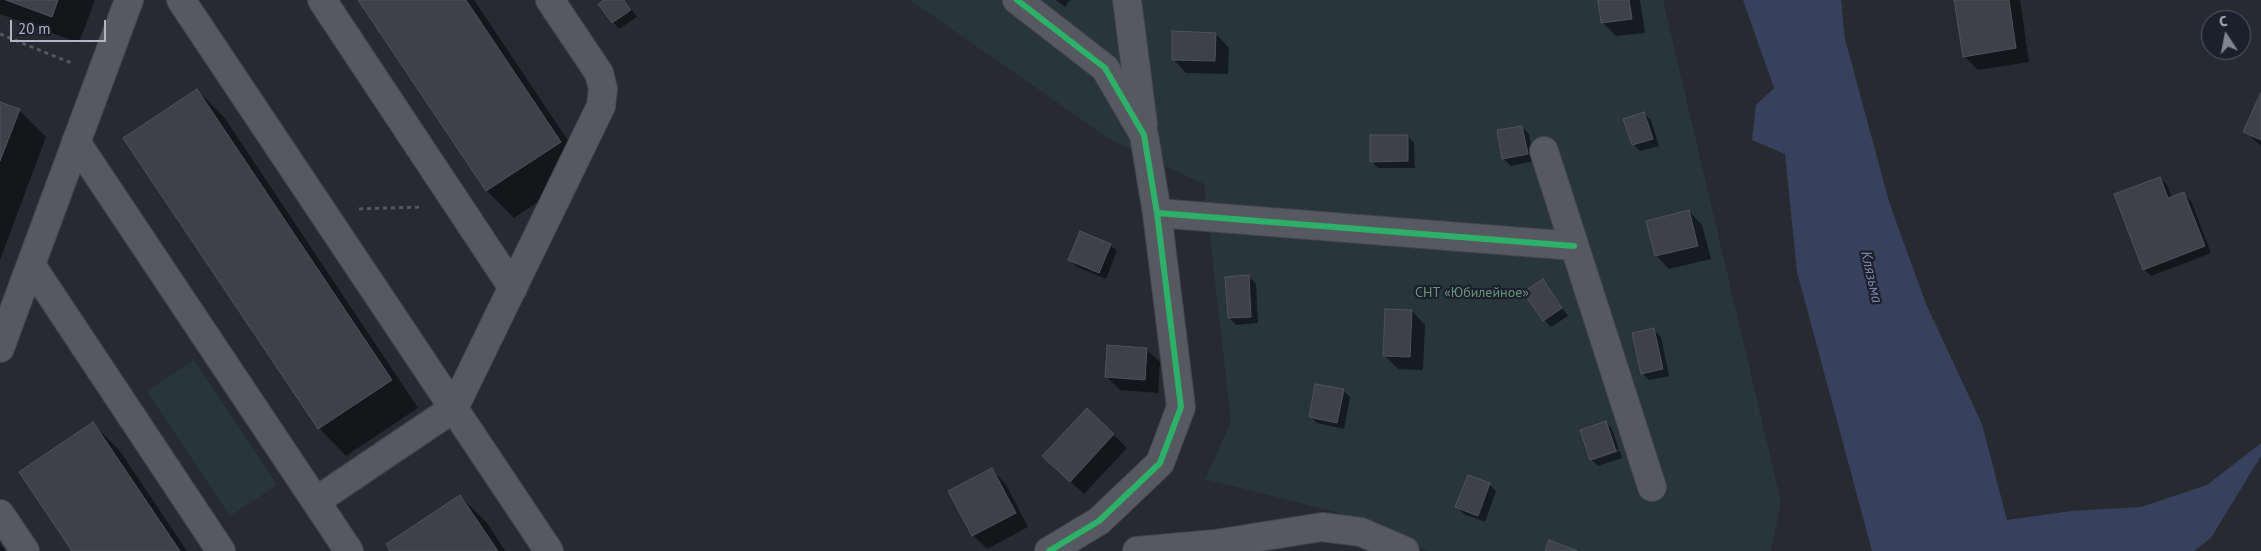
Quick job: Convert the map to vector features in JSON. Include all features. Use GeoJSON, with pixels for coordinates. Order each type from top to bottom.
{"type":"FeatureCollection","features":[{"type":"Feature","properties":{"kind":"street"},"geometry":{"type":"LineString","coordinates":[[0,348],[128,0]]}},
{"type":"Feature","properties":{"kind":"street"},"geometry":{"type":"LineString","coordinates":[[181,0],[549,551]]}},
{"type":"Feature","properties":{"kind":"street"},"geometry":{"type":"LineString","coordinates":[[322,0],[513,288]]}},
{"type":"Feature","properties":{"kind":"street"},"geometry":{"type":"LineString","coordinates":[[1017,0],[1105,68],[1144,135]]}},
{"type":"Feature","properties":{"kind":"street"},"geometry":{"type":"LineString","coordinates":[[1049,551],[1099,521],[1160,463],[1181,407],[1157,213],[1144,135],[1127,0]]}},
{"type":"Feature","properties":{"kind":"street"},"geometry":{"type":"LineString","coordinates":[[316,501],[454,408],[513,288],[602,106],[603,89],[599,73],[560,3]]}},
{"type":"Feature","properties":{"kind":"street"},"geometry":{"type":"LineString","coordinates":[[76,142],[349,551]]}},
{"type":"Feature","properties":{"kind":"street"},"geometry":{"type":"LineString","coordinates":[[1544,151],[1652,486]]}},
{"type":"Feature","properties":{"kind":"street"},"geometry":{"type":"LineString","coordinates":[[1157,213],[1574,246]]}},
{"type":"Feature","properties":{"kind":"street"},"geometry":{"type":"LineString","coordinates":[[30,265],[221,551]]}},
{"type":"Feature","properties":{"kind":"street"},"geometry":{"type":"LineString","coordinates":[[0,514],[25,551]]}},
{"type":"Feature","properties":{"kind":"street"},"geometry":{"type":"LineString","coordinates":[[1137,551],[1215,544],[1322,527],[1361,532],[1405,551]]}},
{"type":"Feature","properties":{"kind":"path"},"geometry":{"type":"LineString","coordinates":[[0,34],[101,75]]}},
{"type":"Feature","properties":{"kind":"path"},"geometry":{"type":"LineString","coordinates":[[322,211],[458,206]]}},
{"type":"Feature","properties":{"kind":"green space","name":"СНТ «Юбилейное»"},"geometry":{"type":"Polygon","coordinates":[[[910,0],[1663,0],[1781,502],[1771,551],[1429,551],[1336,512],[1205,479],[1231,422],[1204,184],[1111,140],[910,0]]]}},
{"type":"Feature","properties":{"kind":"green space"},"geometry":{"type":"Polygon","coordinates":[[[194,360],[277,485],[230,516],[147,391],[194,360]]]}},
{"type":"Feature","properties":{"kind":"water","name":"Клязьма"},"geometry":{"type":"Polygon","coordinates":[[[1743,0],[1841,0],[1845,39],[1890,205],[1926,304],[1982,424],[2007,520],[2071,511],[2141,507],[2207,485],[2261,443],[2261,456],[2211,538],[2194,551],[1872,551],[1797,272],[1785,154],[1752,140],[1756,105],[1774,88],[1743,0]]]}},
{"type":"Feature","properties":{"kind":"building"},"geometry":{"type":"Polygon","coordinates":[[[6,0],[58,0],[52,17],[6,0]]]}},
{"type":"Feature","properties":{"kind":"building"},"geometry":{"type":"Polygon","coordinates":[[[358,0],[466,0],[561,142],[486,191],[358,0]]]}},
{"type":"Feature","properties":{"kind":"building"},"geometry":{"type":"Polygon","coordinates":[[[604,0],[624,0],[631,10],[612,23],[598,4],[604,0]]]}},
{"type":"Feature","properties":{"kind":"building"},"geometry":{"type":"Polygon","coordinates":[[[1598,0],[1629,0],[1632,19],[1601,23],[1598,0]]]}},
{"type":"Feature","properties":{"kind":"building"},"geometry":{"type":"Polygon","coordinates":[[[1954,0],[2009,0],[2016,48],[1963,57],[1954,0]]]}},
{"type":"Feature","properties":{"kind":"building"},"geometry":{"type":"Polygon","coordinates":[[[1172,31],[1216,33],[1215,61],[1172,60],[1172,31]]]}},
{"type":"Feature","properties":{"kind":"building"},"geometry":{"type":"Polygon","coordinates":[[[197,89],[392,380],[318,429],[123,138],[197,89]]]}},
{"type":"Feature","properties":{"kind":"building"},"geometry":{"type":"Polygon","coordinates":[[[2261,92],[2261,140],[2243,132],[2261,92]]]}},
{"type":"Feature","properties":{"kind":"building"},"geometry":{"type":"Polygon","coordinates":[[[0,102],[20,109],[0,161],[0,102]]]}},
{"type":"Feature","properties":{"kind":"building"},"geometry":{"type":"Polygon","coordinates":[[[1644,112],[1653,139],[1632,145],[1623,119],[1644,112]]]}},
{"type":"Feature","properties":{"kind":"building"},"geometry":{"type":"Polygon","coordinates":[[[1522,126],[1528,154],[1502,159],[1497,130],[1522,126]]]}},
{"type":"Feature","properties":{"kind":"building"},"geometry":{"type":"Polygon","coordinates":[[[1370,135],[1408,135],[1408,161],[1370,162],[1370,135]]]}},
{"type":"Feature","properties":{"kind":"building"},"geometry":{"type":"Polygon","coordinates":[[[2160,177],[2168,198],[2184,192],[2205,246],[2143,270],[2114,194],[2160,177]]]}},
{"type":"Feature","properties":{"kind":"building"},"geometry":{"type":"Polygon","coordinates":[[[1689,210],[1698,246],[1655,256],[1646,221],[1689,210]]]}},
{"type":"Feature","properties":{"kind":"building"},"geometry":{"type":"Polygon","coordinates":[[[1080,231],[1111,244],[1099,273],[1068,260],[1080,231]]]}},
{"type":"Feature","properties":{"kind":"building"},"geometry":{"type":"Polygon","coordinates":[[[1249,275],[1251,317],[1228,318],[1225,277],[1249,275]]]}},
{"type":"Feature","properties":{"kind":"building"},"geometry":{"type":"Polygon","coordinates":[[[1543,279],[1562,308],[1543,321],[1523,292],[1543,279]]]}},
{"type":"Feature","properties":{"kind":"building"},"geometry":{"type":"Polygon","coordinates":[[[1385,309],[1412,310],[1410,357],[1383,356],[1385,309]]]}},
{"type":"Feature","properties":{"kind":"building"},"geometry":{"type":"Polygon","coordinates":[[[1654,328],[1663,369],[1641,374],[1632,333],[1654,328]]]}},
{"type":"Feature","properties":{"kind":"building"},"geometry":{"type":"Polygon","coordinates":[[[1107,345],[1147,348],[1145,380],[1105,377],[1107,345]]]}},
{"type":"Feature","properties":{"kind":"building"},"geometry":{"type":"Polygon","coordinates":[[[1315,384],[1344,389],[1337,423],[1309,417],[1315,384]]]}},
{"type":"Feature","properties":{"kind":"building"},"geometry":{"type":"Polygon","coordinates":[[[1087,408],[1114,434],[1070,482],[1042,456],[1087,408]]]}},
{"type":"Feature","properties":{"kind":"building"},"geometry":{"type":"Polygon","coordinates":[[[1606,421],[1616,451],[1590,460],[1580,430],[1606,421]]]}},
{"type":"Feature","properties":{"kind":"building"},"geometry":{"type":"Polygon","coordinates":[[[93,422],[180,551],[72,551],[19,472],[93,422]]]}},
{"type":"Feature","properties":{"kind":"building"},"geometry":{"type":"Polygon","coordinates":[[[992,468],[1016,513],[972,536],[948,491],[992,468]]]}},
{"type":"Feature","properties":{"kind":"building"},"geometry":{"type":"Polygon","coordinates":[[[1468,475],[1490,483],[1478,516],[1455,507],[1468,475]]]}},
{"type":"Feature","properties":{"kind":"building"},"geometry":{"type":"Polygon","coordinates":[[[460,495],[498,551],[390,551],[386,544],[460,495]]]}},
{"type":"Feature","properties":{"kind":"building"},"geometry":{"type":"Polygon","coordinates":[[[1549,540],[1578,551],[1545,551],[1549,540]]]}},
{"type":"Feature","properties":{"kind":"cycle path"},"geometry":{"type":"LineString","coordinates":[[1017,0],[1105,68],[1144,135],[1157,213],[1181,407],[1160,463],[1099,521],[1049,551]]}},
{"type":"Feature","properties":{"kind":"cycle path"},"geometry":{"type":"LineString","coordinates":[[1157,213],[1574,246]]}}]}
